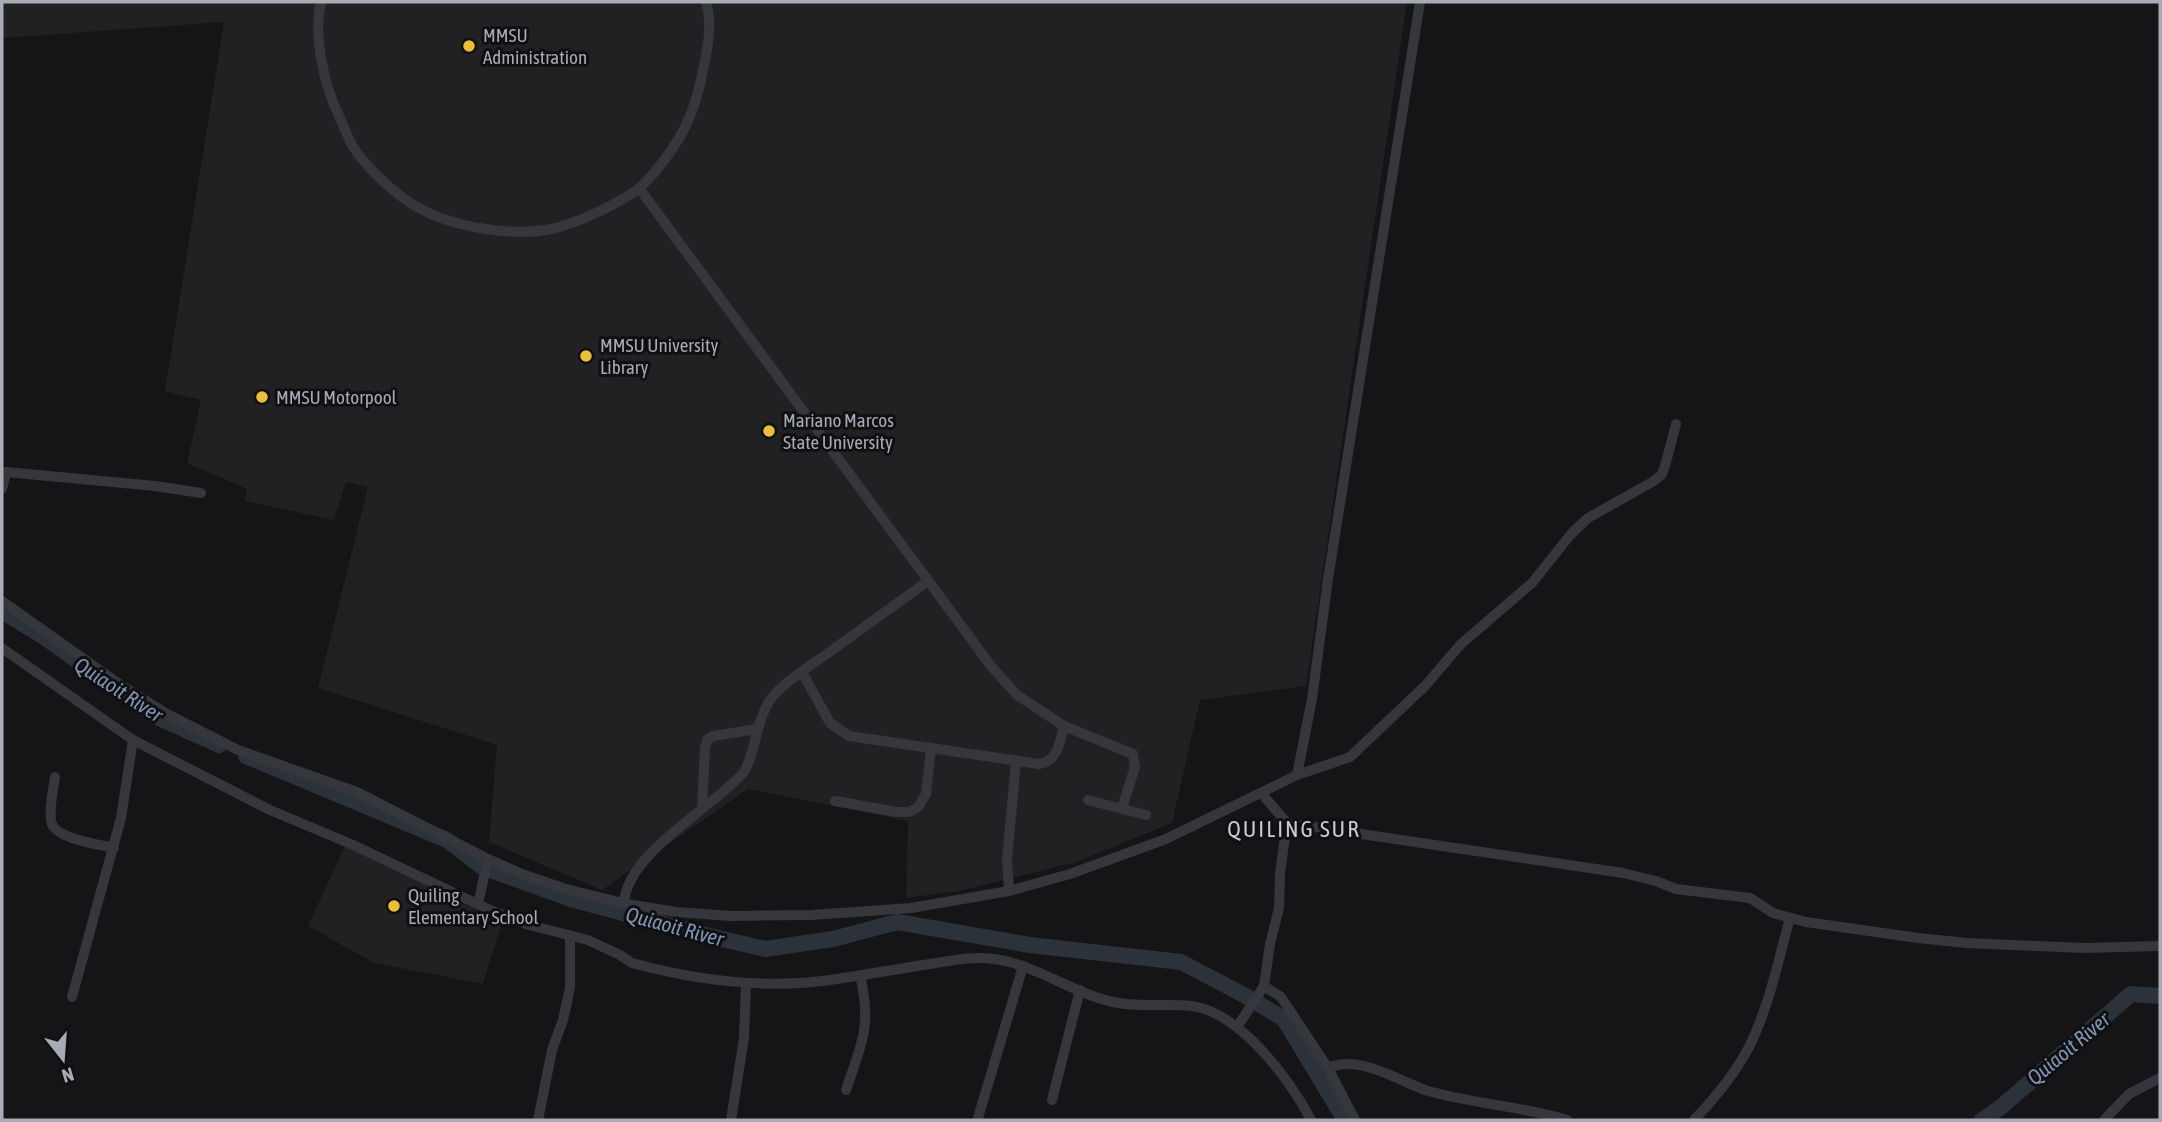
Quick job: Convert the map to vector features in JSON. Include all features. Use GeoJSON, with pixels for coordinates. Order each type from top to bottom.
{"type":"FeatureCollection","features":[{"type":"Feature","properties":{"kind":"street"},"geometry":{"type":"LineString","coordinates":[[321,2],[318,12],[322,65],[335,107],[353,146],[378,176],[416,207],[462,225],[514,231],[551,229],[601,210],[639,188],[662,163],[685,131],[699,91],[708,46],[706,2]]}},
{"type":"Feature","properties":{"kind":"street"},"geometry":{"type":"LineString","coordinates":[[1297,775],[1312,699],[1328,579],[1420,2]]}},
{"type":"Feature","properties":{"kind":"street"},"geometry":{"type":"LineString","coordinates":[[639,188],[991,666],[1017,695],[1064,726],[1133,754],[1135,767],[1122,808]]}},
{"type":"Feature","properties":{"kind":"street"},"geometry":{"type":"LineString","coordinates":[[2,601],[118,683],[167,713],[238,750],[358,792],[487,863],[566,889],[676,912],[731,916],[812,915],[911,908],[1009,891],[1121,857],[1166,839],[1297,775],[1350,757],[1367,744],[1425,686],[1461,644],[1532,583],[1571,534],[1588,518],[1662,474],[1676,424]]}},
{"type":"Feature","properties":{"kind":"street"},"geometry":{"type":"LineString","coordinates":[[2,489],[4,472],[201,493]]}},
{"type":"Feature","properties":{"kind":"street"},"geometry":{"type":"LineString","coordinates":[[624,903],[631,875],[745,770],[757,729],[771,699],[802,672],[928,581]]}},
{"type":"Feature","properties":{"kind":"street"},"geometry":{"type":"LineString","coordinates":[[2,648],[133,740],[270,810],[479,900],[529,925],[570,935],[609,950],[632,963],[746,984],[780,985],[980,957],[1023,966],[1110,1002],[1133,1006],[1192,1006],[1240,1024],[1273,1063],[1311,1120]]}},
{"type":"Feature","properties":{"kind":"street"},"geometry":{"type":"LineString","coordinates":[[802,672],[830,723],[849,736],[1039,764],[1047,762],[1057,751],[1064,726]]}},
{"type":"Feature","properties":{"kind":"street"},"geometry":{"type":"LineString","coordinates":[[702,808],[705,748],[708,740],[713,736],[757,729]]}},
{"type":"Feature","properties":{"kind":"street"},"geometry":{"type":"LineString","coordinates":[[72,997],[114,848],[133,740]]}},
{"type":"Feature","properties":{"kind":"street"},"geometry":{"type":"LineString","coordinates":[[835,801],[909,812],[918,807],[926,794],[931,748]]}},
{"type":"Feature","properties":{"kind":"street"},"geometry":{"type":"LineString","coordinates":[[1009,891],[1007,859],[1016,762]]}},
{"type":"Feature","properties":{"kind":"street"},"geometry":{"type":"LineString","coordinates":[[55,777],[51,824],[69,837],[114,848]]}},
{"type":"Feature","properties":{"kind":"street"},"geometry":{"type":"LineString","coordinates":[[1262,794],[1287,823],[1623,873],[1676,889],[1750,898],[1773,913],[1790,918],[1967,943],[2083,948],[2160,946]]}},
{"type":"Feature","properties":{"kind":"street"},"geometry":{"type":"LineString","coordinates":[[1087,800],[1146,815]]}},
{"type":"Feature","properties":{"kind":"street"},"geometry":{"type":"LineString","coordinates":[[1240,1024],[1261,990],[1279,908],[1280,873],[1287,823]]}},
{"type":"Feature","properties":{"kind":"street"},"geometry":{"type":"LineString","coordinates":[[479,900],[487,863]]}},
{"type":"Feature","properties":{"kind":"street"},"geometry":{"type":"LineString","coordinates":[[1694,1120],[1723,1086],[1750,1046],[1772,985],[1790,918]]}},
{"type":"Feature","properties":{"kind":"street"},"geometry":{"type":"LineString","coordinates":[[538,1120],[552,1050],[563,1020],[570,988],[570,935]]}},
{"type":"Feature","properties":{"kind":"street"},"geometry":{"type":"LineString","coordinates":[[978,1118],[1023,966]]}},
{"type":"Feature","properties":{"kind":"street"},"geometry":{"type":"LineString","coordinates":[[846,1090],[864,1038],[866,1002],[860,975]]}},
{"type":"Feature","properties":{"kind":"street"},"geometry":{"type":"LineString","coordinates":[[731,1120],[744,1038],[746,984]]}},
{"type":"Feature","properties":{"kind":"street"},"geometry":{"type":"LineString","coordinates":[[1052,1100],[1080,990]]}},
{"type":"Feature","properties":{"kind":"street"},"geometry":{"type":"LineString","coordinates":[[1261,990],[1281,997],[1328,1068],[1355,1120]]}},
{"type":"Feature","properties":{"kind":"street"},"geometry":{"type":"LineString","coordinates":[[1328,1068],[1347,1064],[1375,1069],[1425,1089],[1567,1120]]}},
{"type":"Feature","properties":{"kind":"street"},"geometry":{"type":"LineString","coordinates":[[2104,1120],[2129,1094],[2160,1078]]}},
{"type":"Feature","properties":{"kind":"shaded area","name":"Mariano Marcos State University"},"geometry":{"type":"Polygon","coordinates":[[[2,2],[1407,2],[1306,686],[1200,700],[1172,823],[1076,862],[959,891],[906,898],[908,821],[748,789],[602,890],[489,842],[497,745],[318,688],[368,487],[346,482],[334,520],[245,501],[247,489],[187,463],[201,400],[165,391],[224,22],[2,38],[2,2]]]}},
{"type":"Feature","properties":{"kind":"shaded area","name":"Quiling Elementary School"},"geometry":{"type":"Polygon","coordinates":[[[345,846],[502,922],[483,984],[374,963],[308,926],[345,846]]]}},
{"type":"Feature","properties":{"kind":"waterway","name":"Quiaoit River"},"geometry":{"type":"LineString","coordinates":[[2,611],[44,637],[157,717],[219,745]]}},
{"type":"Feature","properties":{"kind":"waterway","name":"Quiaoit River"},"geometry":{"type":"LineString","coordinates":[[246,756],[447,840],[482,867],[571,899],[765,949],[833,939],[897,922],[1030,945],[1181,962],[1284,1019],[1345,1120]]}},
{"type":"Feature","properties":{"kind":"waterway","name":"Quiaoit River"},"geometry":{"type":"LineString","coordinates":[[1982,1120],[2001,1107],[2131,994],[2160,996]]}},
{"type":"Feature","properties":{"kind":"place","name":"MMSU Administration"},"geometry":{"type":"Point","coordinates":[469,46]}},
{"type":"Feature","properties":{"kind":"place","name":"MMSU University Library"},"geometry":{"type":"Point","coordinates":[586,356]}},
{"type":"Feature","properties":{"kind":"place","name":"MMSU Motorpool"},"geometry":{"type":"Point","coordinates":[262,397]}},
{"type":"Feature","properties":{"kind":"place","name":"Mariano Marcos State University"},"geometry":{"type":"Point","coordinates":[769,431]}},
{"type":"Feature","properties":{"kind":"place","name":"Quiling Elementary School"},"geometry":{"type":"Point","coordinates":[394,906]}},
{"type":"Feature","properties":{"kind":"district","name":"QUILING SUR"},"geometry":{"type":"Point","coordinates":[1294,829]}}]}
